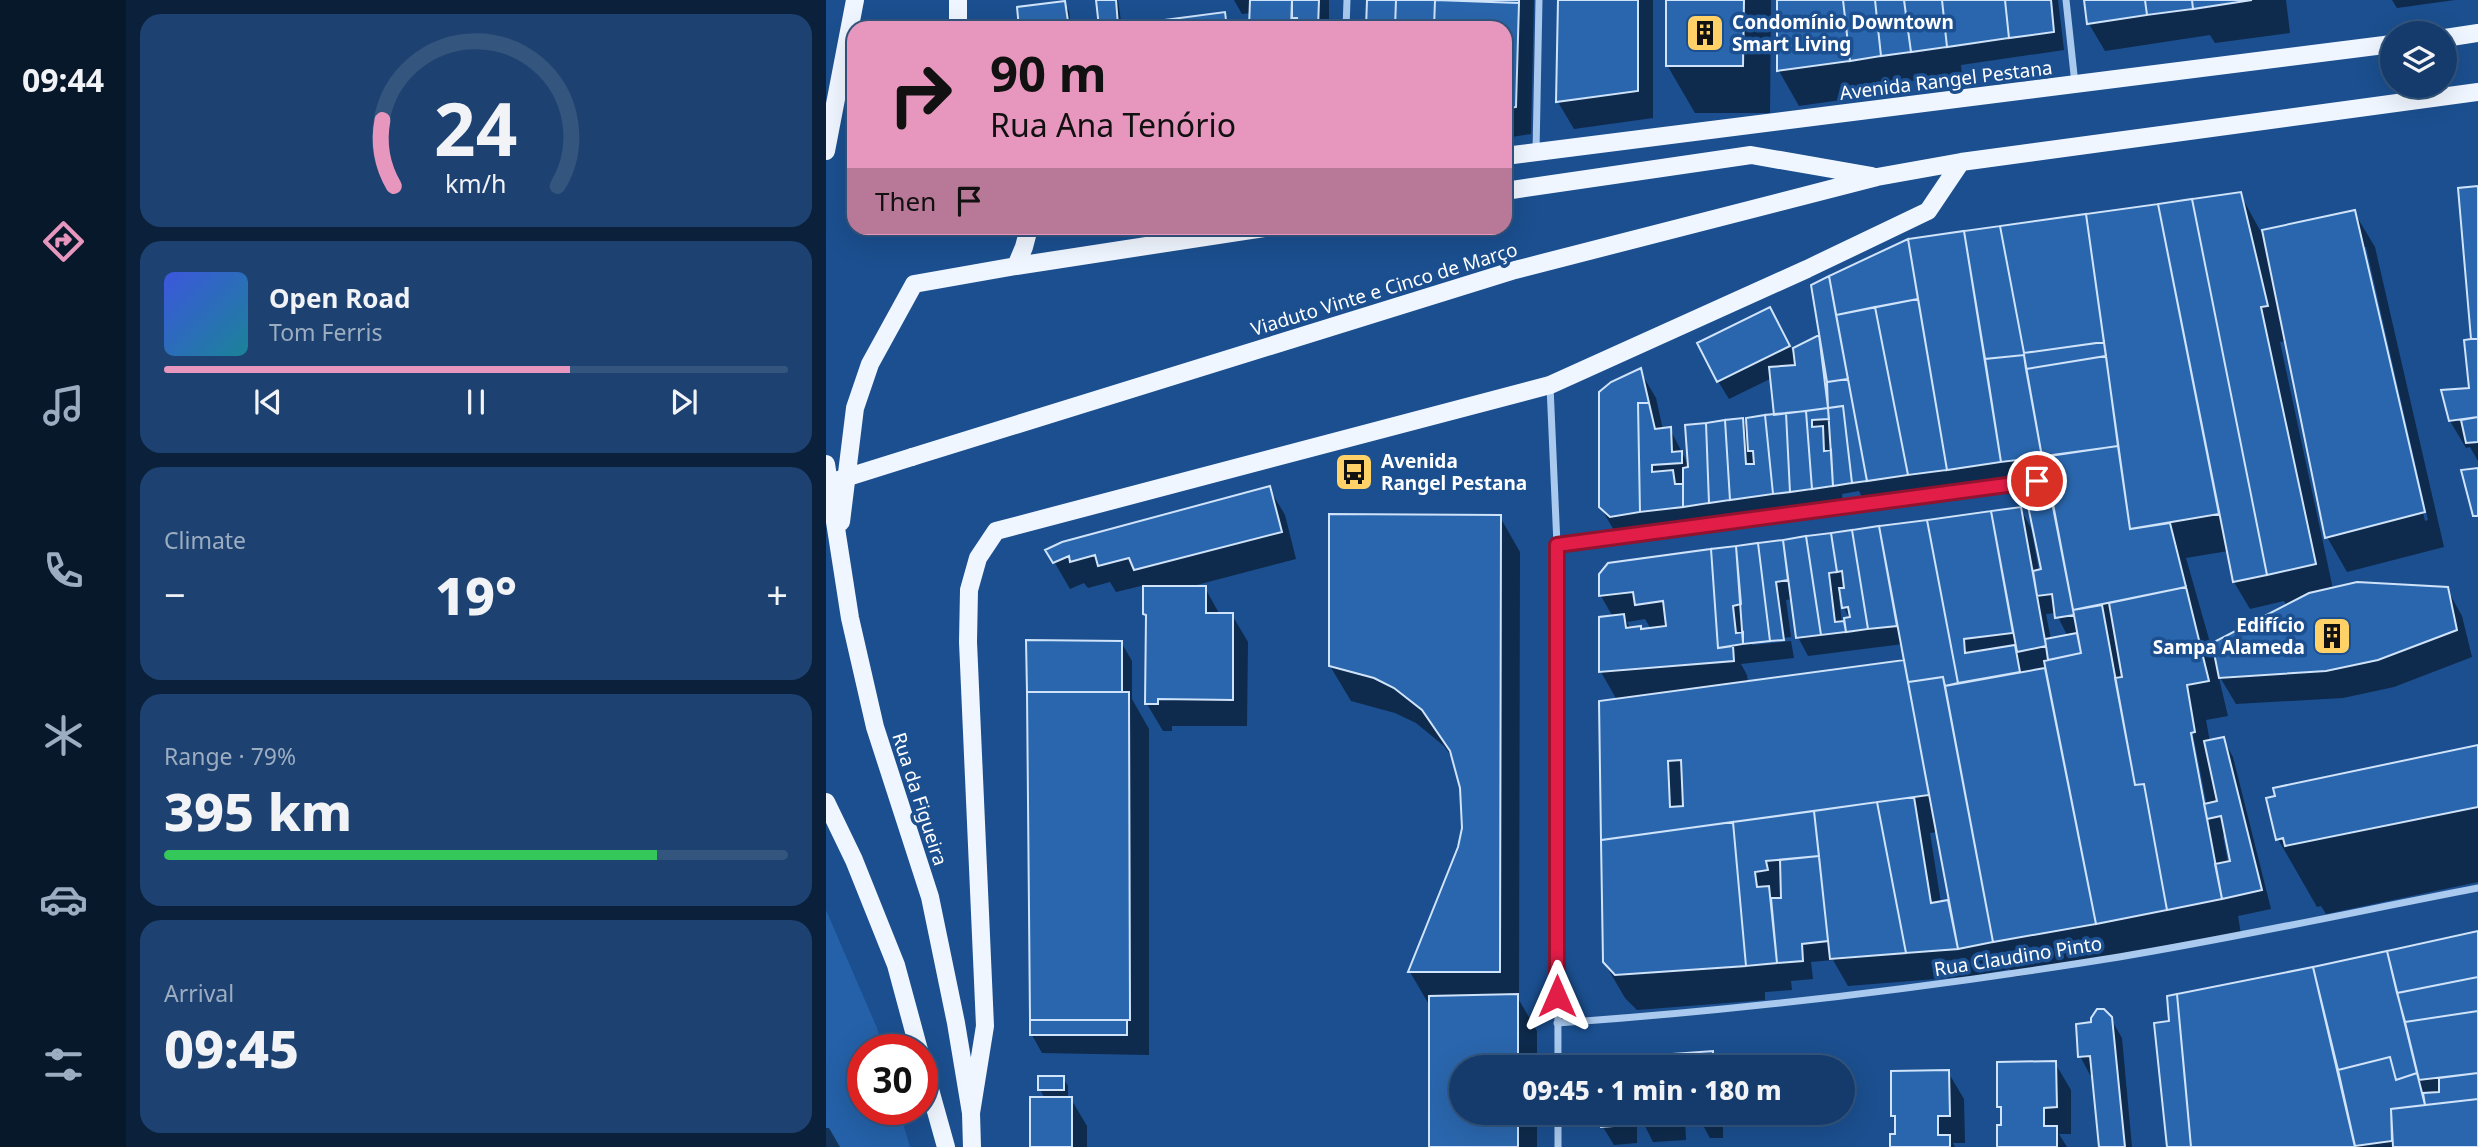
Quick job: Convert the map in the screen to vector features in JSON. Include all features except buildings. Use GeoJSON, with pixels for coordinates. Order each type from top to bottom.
{"type":"FeatureCollection","features":[{"type":"Feature","properties":{"kind":"main road"},"geometry":{"type":"LineString","coordinates":[[851,21],[855,0]]}},
{"type":"Feature","properties":{"kind":"main road"},"geometry":{"type":"LineString","coordinates":[[958,0],[958,21]]}},
{"type":"Feature","properties":{"kind":"main road"},"geometry":{"type":"LineString","coordinates":[[2457,36],[2478,33]]}},
{"type":"Feature","properties":{"kind":"main road"},"geometry":{"type":"LineString","coordinates":[[826,151],[847,42]]}},
{"type":"Feature","properties":{"kind":"main road","name":"Avenida Rangel Pestana"},"geometry":{"type":"LineString","coordinates":[[1512,155],[2380,46]]}},
{"type":"Feature","properties":{"kind":"main road"},"geometry":{"type":"LineString","coordinates":[[971,1113],[985,1026],[968,642],[969,590],[978,558],[996,531],[1550,385],[1928,211],[1961,162],[2478,92]]}},
{"type":"Feature","properties":{"kind":"main road"},"geometry":{"type":"LineString","coordinates":[[1512,190],[1751,155],[1877,177]]}},
{"type":"Feature","properties":{"kind":"main road","name":"Viaduto Vinte e Cinco de Março"},"geometry":{"type":"LineString","coordinates":[[826,484],[1515,270],[1877,177],[1961,162]]}},
{"type":"Feature","properties":{"kind":"main road"},"geometry":{"type":"LineString","coordinates":[[1016,265],[1027,235]]}},
{"type":"Feature","properties":{"kind":"main road"},"geometry":{"type":"LineString","coordinates":[[839,543],[855,408],[870,364],[914,284],[1016,265],[1217,235]]}},
{"type":"Feature","properties":{"kind":"main road","name":"Rua da Figueira"},"geometry":{"type":"LineString","coordinates":[[826,464],[850,618],[875,727],[930,897],[971,1113],[972,1147]]}},
{"type":"Feature","properties":{"kind":"main road"},"geometry":{"type":"LineString","coordinates":[[826,802],[854,860],[896,965],[915,1034]]}},
{"type":"Feature","properties":{"kind":"main road"},"geometry":{"type":"LineString","coordinates":[[938,1118],[946,1147]]}},
{"type":"Feature","properties":{"kind":"street"},"geometry":{"type":"LineString","coordinates":[[1346,21],[1347,0]]}},
{"type":"Feature","properties":{"kind":"street"},"geometry":{"type":"LineString","coordinates":[[1536,153],[1539,0]]}},
{"type":"Feature","properties":{"kind":"street"},"geometry":{"type":"LineString","coordinates":[[2066,0],[2075,85]]}},
{"type":"Feature","properties":{"kind":"street"},"geometry":{"type":"LineString","coordinates":[[1550,385],[1557,545],[1558,1055]]}},
{"type":"Feature","properties":{"kind":"street"},"geometry":{"type":"LineString","coordinates":[[1557,545],[2037,481]]}},
{"type":"Feature","properties":{"kind":"street","name":"Rua Claudino Pinto"},"geometry":{"type":"LineString","coordinates":[[1558,1023],[1633,1018],[1899,990],[2121,956],[2478,888]]}},
{"type":"Feature","properties":{"kind":"street"},"geometry":{"type":"LineString","coordinates":[[1558,1125],[1558,1147]]}},
{"type":"Feature","properties":{"kind":"shaded area"},"geometry":{"type":"Polygon","coordinates":[[[826,910],[879,1034],[847,1034],[847,1125],[903,1125],[910,1147],[826,1147],[826,910]]]}},
{"type":"Feature","properties":{"kind":"place","name":"Condomínio Downtown Smart Living"},"geometry":{"type":"Point","coordinates":[1705,33]}},
{"type":"Feature","properties":{"kind":"place","name":"Avenida Rangel Pestana"},"geometry":{"type":"Point","coordinates":[1354,472]}},
{"type":"Feature","properties":{"kind":"place","name":"Edifício Sampa Alameda"},"geometry":{"type":"Point","coordinates":[2332,636]}},
{"type":"Feature","properties":{"kind":"route"},"geometry":{"type":"LineString","coordinates":[[1557,996],[1557,545],[2037,481]]}}]}
